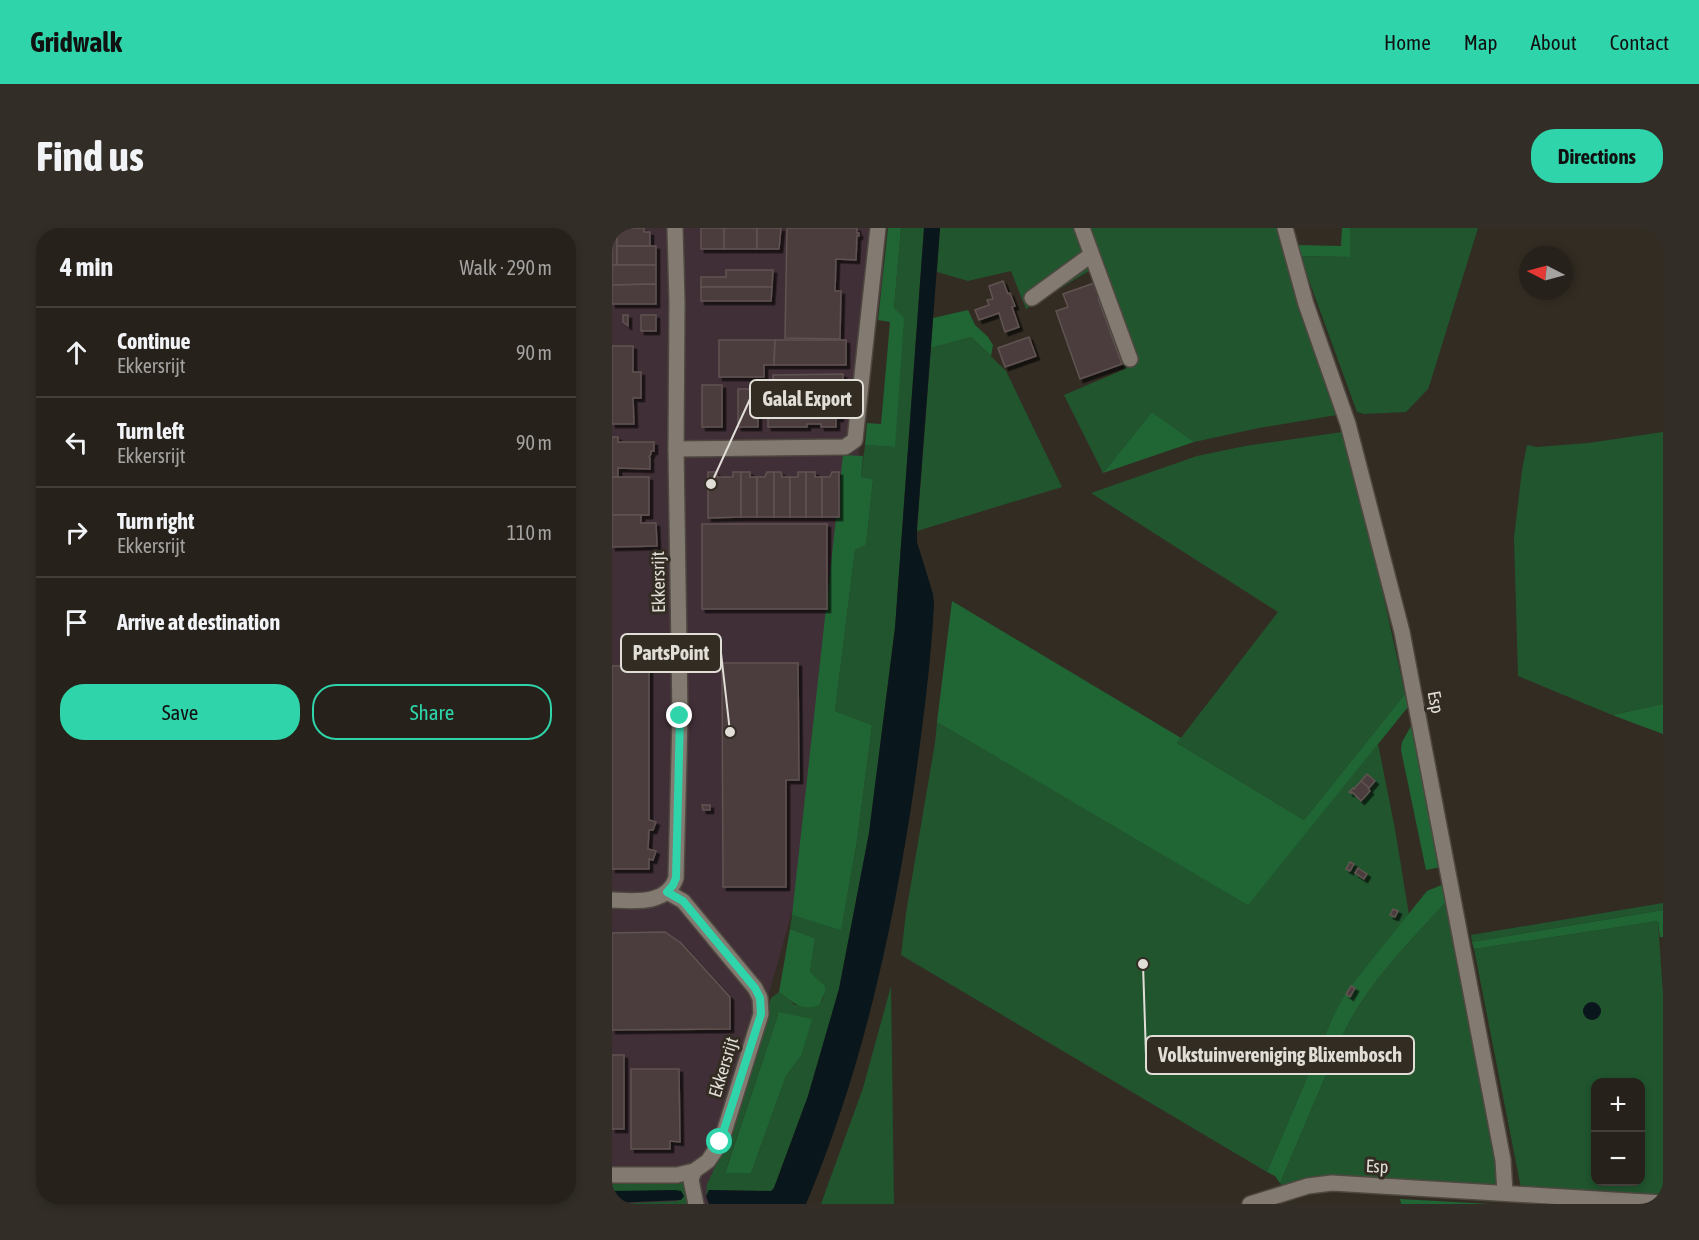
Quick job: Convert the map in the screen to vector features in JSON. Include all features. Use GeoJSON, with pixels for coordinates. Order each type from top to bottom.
{"type":"FeatureCollection","features":[{"type":"Feature","properties":{"kind":"street","name":"Ekkersrijt"},"geometry":{"type":"LineString","coordinates":[[675,228],[680,716],[676,878],[667,892],[683,901],[755,988],[760,998],[761,1014],[720,1142],[708,1161],[694,1171]]}},
{"type":"Feature","properties":{"kind":"street"},"geometry":{"type":"LineString","coordinates":[[676,449],[845,447],[855,440],[878,228]]}},
{"type":"Feature","properties":{"kind":"street"},"geometry":{"type":"LineString","coordinates":[[1082,228],[1130,359]]}},
{"type":"Feature","properties":{"kind":"street","name":"Esp"},"geometry":{"type":"LineString","coordinates":[[1285,228],[1306,304],[1348,424],[1402,633],[1503,1160],[1505,1193]]}},
{"type":"Feature","properties":{"kind":"street"},"geometry":{"type":"LineString","coordinates":[[1032,298],[1091,255]]}},
{"type":"Feature","properties":{"kind":"street"},"geometry":{"type":"LineString","coordinates":[[612,900],[645,901],[667,892]]}},
{"type":"Feature","properties":{"kind":"street"},"geometry":{"type":"LineString","coordinates":[[612,1175],[677,1175],[694,1171],[692,1180],[696,1204]]}},
{"type":"Feature","properties":{"kind":"street","name":"Esp"},"geometry":{"type":"LineString","coordinates":[[1250,1204],[1308,1186],[1332,1182],[1663,1203]]}},
{"type":"Feature","properties":{"kind":"shaded area"},"geometry":{"type":"Polygon","coordinates":[[[612,228],[885,228],[883,276],[801,880],[714,1188],[715,1204],[612,1204],[612,228]]]}},
{"type":"Feature","properties":{"kind":"shaded area"},"geometry":{"type":"Polygon","coordinates":[[[924,228],[940,228],[917,527],[917,542],[934,604],[929,670],[915,781],[886,943],[860,1049],[826,1153],[806,1204],[709,1204],[706,1196],[709,1190],[771,1191],[774,1188],[808,1096],[839,989],[869,833],[895,628],[924,228]]]}},
{"type":"Feature","properties":{"kind":"shaded area"},"geometry":{"type":"Polygon","coordinates":[[[1592,1002],[1598,1005],[1601,1011],[1598,1017],[1592,1020],[1586,1017],[1583,1011],[1586,1005],[1592,1002]]]}},
{"type":"Feature","properties":{"kind":"shaded area"},"geometry":{"type":"Polygon","coordinates":[[[612,1191],[681,1191],[684,1196],[681,1200],[612,1203],[612,1191]]]}},
{"type":"Feature","properties":{"kind":"green space"},"geometry":{"type":"Polygon","coordinates":[[[888,228],[901,228],[894,308],[904,318],[895,447],[865,445],[867,423],[881,424],[890,322],[878,320],[888,228]]]}},
{"type":"Feature","properties":{"kind":"green space"},"geometry":{"type":"Polygon","coordinates":[[[901,228],[924,228],[895,628],[869,833],[839,989],[808,1096],[774,1188],[771,1191],[709,1190],[706,1196],[707,1184],[717,1163],[771,998],[779,992],[795,1005],[822,1001],[825,993],[825,986],[810,972],[815,938],[790,929],[792,915],[841,929],[857,841],[872,725],[835,711],[855,550],[866,545],[873,479],[861,477],[865,445],[894,447],[894,308],[901,228]],[[778,1012],[725,1172],[751,1173],[786,1076],[801,1056],[778,1012]]]}},
{"type":"Feature","properties":{"kind":"green space"},"geometry":{"type":"Polygon","coordinates":[[[940,228],[1279,228],[1337,415],[1194,442],[1152,412],[1103,473],[1064,395],[1125,369],[1089,271],[1026,309],[1011,271],[968,281],[937,272],[940,228]]]}},
{"type":"Feature","properties":{"kind":"green space"},"geometry":{"type":"Polygon","coordinates":[[[1342,228],[1350,228],[1350,257],[1300,256],[1297,245],[1341,246],[1342,228]]]}},
{"type":"Feature","properties":{"kind":"green space"},"geometry":{"type":"Polygon","coordinates":[[[1350,228],[1478,228],[1428,389],[1406,412],[1364,414],[1357,412],[1300,256],[1350,257],[1350,228]]]}},
{"type":"Feature","properties":{"kind":"green space"},"geometry":{"type":"Polygon","coordinates":[[[968,310],[975,325],[993,345],[991,356],[971,337],[931,348],[933,318],[968,310]]]}},
{"type":"Feature","properties":{"kind":"green space"},"geometry":{"type":"Polygon","coordinates":[[[971,337],[1006,371],[1062,487],[917,531],[931,348],[971,337]]]}},
{"type":"Feature","properties":{"kind":"green space"},"geometry":{"type":"Polygon","coordinates":[[[1152,412],[1194,442],[1103,473],[1152,412]]]}},
{"type":"Feature","properties":{"kind":"green space"},"geometry":{"type":"Polygon","coordinates":[[[1342,432],[1380,580],[1405,694],[1304,820],[1177,743],[1278,612],[1091,493],[1197,456],[1245,446],[1342,432]]]}},
{"type":"Feature","properties":{"kind":"green space"},"geometry":{"type":"Polygon","coordinates":[[[1663,432],[1663,704],[1612,715],[1518,676],[1514,538],[1522,470],[1527,445],[1537,447],[1588,443],[1663,432]]]}},
{"type":"Feature","properties":{"kind":"green space"},"geometry":{"type":"Polygon","coordinates":[[[843,455],[863,456],[861,477],[873,479],[866,545],[855,550],[835,711],[872,725],[857,841],[841,930],[792,915],[843,455]]]}},
{"type":"Feature","properties":{"kind":"green space"},"geometry":{"type":"Polygon","coordinates":[[[952,601],[1181,738],[1177,743],[1304,820],[1405,694],[1408,707],[1248,905],[937,722],[952,601]]]}},
{"type":"Feature","properties":{"kind":"green space"},"geometry":{"type":"Polygon","coordinates":[[[1663,704],[1663,734],[1612,715],[1663,704]]]}},
{"type":"Feature","properties":{"kind":"green space"},"geometry":{"type":"Polygon","coordinates":[[[937,722],[1248,904],[1378,744],[1409,915],[1361,973],[1331,1021],[1267,1172],[901,955],[937,722]]]}},
{"type":"Feature","properties":{"kind":"green space"},"geometry":{"type":"Polygon","coordinates":[[[1411,726],[1441,867],[1426,870],[1401,750],[1402,742],[1411,726]]]}},
{"type":"Feature","properties":{"kind":"green space"},"geometry":{"type":"Polygon","coordinates":[[[1444,884],[1447,901],[1379,977],[1346,1028],[1280,1183],[1275,1176],[1267,1172],[1343,998],[1427,891],[1444,884]]]}},
{"type":"Feature","properties":{"kind":"green space"},"geometry":{"type":"Polygon","coordinates":[[[1447,901],[1494,1147],[1497,1187],[1284,1188],[1280,1183],[1346,1028],[1356,1010],[1379,977],[1447,901]]]}},
{"type":"Feature","properties":{"kind":"green space"},"geometry":{"type":"Polygon","coordinates":[[[1663,903],[1663,910],[1472,942],[1471,935],[1663,903]]]}},
{"type":"Feature","properties":{"kind":"green space"},"geometry":{"type":"Polygon","coordinates":[[[1663,910],[1663,937],[1660,937],[1658,921],[1474,949],[1472,942],[1663,910]]]}},
{"type":"Feature","properties":{"kind":"green space"},"geometry":{"type":"Polygon","coordinates":[[[1658,921],[1663,994],[1663,1197],[1521,1188],[1474,949],[1658,921]]]}},
{"type":"Feature","properties":{"kind":"green space"},"geometry":{"type":"Polygon","coordinates":[[[790,929],[815,938],[810,972],[825,986],[825,993],[819,1005],[802,1007],[779,992],[790,929]]]}},
{"type":"Feature","properties":{"kind":"green space"},"geometry":{"type":"Polygon","coordinates":[[[891,986],[894,1204],[821,1204],[863,1088],[891,986]]]}},
{"type":"Feature","properties":{"kind":"green space"},"geometry":{"type":"Polygon","coordinates":[[[778,1012],[812,1019],[801,1056],[786,1076],[751,1173],[725,1173],[777,1018],[778,1012]]]}},
{"type":"Feature","properties":{"kind":"green space"},"geometry":{"type":"Polygon","coordinates":[[[612,1181],[679,1181],[688,1186],[691,1204],[612,1204],[678,1201],[681,1191],[612,1191],[612,1181]]]}},
{"type":"Feature","properties":{"kind":"green space"},"geometry":{"type":"Polygon","coordinates":[[[1400,1199],[1490,1204],[1401,1204],[1400,1199]]]}},
{"type":"Feature","properties":{"kind":"building"},"geometry":{"type":"Polygon","coordinates":[[[612,228],[617,228],[617,265],[612,265],[612,228]]]}},
{"type":"Feature","properties":{"kind":"building"},"geometry":{"type":"Polygon","coordinates":[[[617,228],[644,228],[644,232],[650,232],[650,246],[617,246],[617,228]]]}},
{"type":"Feature","properties":{"kind":"building"},"geometry":{"type":"Polygon","coordinates":[[[701,228],[724,228],[724,249],[701,249],[701,228]]]}},
{"type":"Feature","properties":{"kind":"building"},"geometry":{"type":"Polygon","coordinates":[[[724,228],[757,228],[757,249],[724,249],[724,228]]]}},
{"type":"Feature","properties":{"kind":"building"},"geometry":{"type":"Polygon","coordinates":[[[757,228],[781,228],[779,249],[757,249],[757,228]]]}},
{"type":"Feature","properties":{"kind":"building"},"geometry":{"type":"Polygon","coordinates":[[[787,228],[857,228],[859,236],[857,236],[856,260],[836,259],[835,291],[841,291],[840,339],[785,338],[787,228]]]}},
{"type":"Feature","properties":{"kind":"building"},"geometry":{"type":"Polygon","coordinates":[[[617,246],[656,246],[656,265],[617,265],[617,246]]]}},
{"type":"Feature","properties":{"kind":"building"},"geometry":{"type":"Polygon","coordinates":[[[612,265],[656,265],[656,284],[612,285],[612,265]]]}},
{"type":"Feature","properties":{"kind":"building"},"geometry":{"type":"Polygon","coordinates":[[[726,270],[773,270],[772,287],[701,287],[701,277],[726,277],[726,270]]]}},
{"type":"Feature","properties":{"kind":"building"},"geometry":{"type":"Polygon","coordinates":[[[1003,281],[1015,306],[1012,307],[1019,327],[1005,332],[999,313],[979,320],[975,310],[989,305],[987,300],[993,299],[989,286],[1003,281]]]}},
{"type":"Feature","properties":{"kind":"building"},"geometry":{"type":"Polygon","coordinates":[[[1097,282],[1102,297],[1098,298],[1122,364],[1080,379],[1056,311],[1068,307],[1063,294],[1097,282]]]}},
{"type":"Feature","properties":{"kind":"building"},"geometry":{"type":"Polygon","coordinates":[[[656,284],[656,304],[612,304],[612,285],[656,284]]]}},
{"type":"Feature","properties":{"kind":"building"},"geometry":{"type":"Polygon","coordinates":[[[701,287],[772,287],[771,301],[701,301],[701,287]]]}},
{"type":"Feature","properties":{"kind":"building"},"geometry":{"type":"Polygon","coordinates":[[[623,315],[628,315],[628,326],[623,322],[623,315]]]}},
{"type":"Feature","properties":{"kind":"building"},"geometry":{"type":"Polygon","coordinates":[[[641,315],[656,315],[656,331],[641,331],[641,315]]]}},
{"type":"Feature","properties":{"kind":"building"},"geometry":{"type":"Polygon","coordinates":[[[1029,337],[1036,356],[1005,367],[998,348],[1029,337]]]}},
{"type":"Feature","properties":{"kind":"building"},"geometry":{"type":"Polygon","coordinates":[[[719,340],[775,340],[774,365],[764,365],[764,377],[719,377],[719,340]]]}},
{"type":"Feature","properties":{"kind":"building"},"geometry":{"type":"Polygon","coordinates":[[[775,340],[846,340],[846,365],[774,365],[775,340]]]}},
{"type":"Feature","properties":{"kind":"building"},"geometry":{"type":"Polygon","coordinates":[[[612,346],[633,346],[633,372],[641,372],[641,398],[633,398],[634,424],[612,424],[612,346]]]}},
{"type":"Feature","properties":{"kind":"building"},"geometry":{"type":"Polygon","coordinates":[[[843,374],[843,391],[837,391],[840,418],[836,418],[836,427],[807,424],[807,427],[768,427],[768,385],[773,385],[773,375],[843,374]]]}},
{"type":"Feature","properties":{"kind":"building"},"geometry":{"type":"Polygon","coordinates":[[[702,385],[722,385],[722,427],[702,427],[702,385]]]}},
{"type":"Feature","properties":{"kind":"building"},"geometry":{"type":"Polygon","coordinates":[[[738,389],[758,389],[758,427],[738,427],[738,389]]]}},
{"type":"Feature","properties":{"kind":"building"},"geometry":{"type":"Polygon","coordinates":[[[612,437],[618,437],[618,442],[654,442],[654,451],[651,451],[649,457],[650,469],[618,468],[618,477],[612,477],[612,437]]]}},
{"type":"Feature","properties":{"kind":"building"},"geometry":{"type":"Polygon","coordinates":[[[708,472],[716,472],[717,477],[733,477],[733,472],[741,472],[741,517],[708,518],[708,472]]]}},
{"type":"Feature","properties":{"kind":"building"},"geometry":{"type":"Polygon","coordinates":[[[741,472],[750,472],[750,477],[757,477],[757,517],[741,517],[741,472]]]}},
{"type":"Feature","properties":{"kind":"building"},"geometry":{"type":"Polygon","coordinates":[[[767,472],[774,472],[774,517],[757,517],[757,477],[765,477],[767,472]]]}},
{"type":"Feature","properties":{"kind":"building"},"geometry":{"type":"Polygon","coordinates":[[[774,472],[781,472],[782,477],[790,477],[790,517],[774,517],[774,472]]]}},
{"type":"Feature","properties":{"kind":"building"},"geometry":{"type":"Polygon","coordinates":[[[798,472],[806,472],[806,517],[790,517],[790,477],[798,477],[798,472]]]}},
{"type":"Feature","properties":{"kind":"building"},"geometry":{"type":"Polygon","coordinates":[[[806,472],[815,472],[815,477],[822,477],[822,517],[806,517],[806,472]]]}},
{"type":"Feature","properties":{"kind":"building"},"geometry":{"type":"Polygon","coordinates":[[[832,472],[839,472],[839,517],[822,517],[822,477],[830,477],[832,472]]]}},
{"type":"Feature","properties":{"kind":"building"},"geometry":{"type":"Polygon","coordinates":[[[612,477],[649,477],[649,515],[612,515],[612,477]]]}},
{"type":"Feature","properties":{"kind":"building"},"geometry":{"type":"Polygon","coordinates":[[[612,515],[641,515],[641,523],[656,523],[657,546],[612,547],[612,515]]]}},
{"type":"Feature","properties":{"kind":"building"},"geometry":{"type":"Polygon","coordinates":[[[702,524],[827,524],[827,609],[702,609],[702,524]]]}},
{"type":"Feature","properties":{"kind":"building"},"geometry":{"type":"Polygon","coordinates":[[[630,659],[639,662],[639,666],[649,666],[649,820],[656,822],[653,830],[649,830],[648,849],[656,851],[653,860],[649,859],[649,869],[612,869],[612,666],[628,666],[630,659]]]}},
{"type":"Feature","properties":{"kind":"building"},"geometry":{"type":"Polygon","coordinates":[[[722,663],[798,663],[799,780],[786,780],[786,887],[723,887],[722,663]]]}},
{"type":"Feature","properties":{"kind":"building"},"geometry":{"type":"Polygon","coordinates":[[[1367,774],[1375,781],[1369,788],[1361,781],[1367,774]]]}},
{"type":"Feature","properties":{"kind":"building"},"geometry":{"type":"Polygon","coordinates":[[[1361,781],[1370,791],[1361,801],[1349,792],[1361,781]]]}},
{"type":"Feature","properties":{"kind":"building"},"geometry":{"type":"Polygon","coordinates":[[[702,805],[710,805],[710,810],[703,810],[702,805]]]}},
{"type":"Feature","properties":{"kind":"building"},"geometry":{"type":"Polygon","coordinates":[[[1350,862],[1354,864],[1350,871],[1346,869],[1350,862]]]}},
{"type":"Feature","properties":{"kind":"building"},"geometry":{"type":"Polygon","coordinates":[[[1358,868],[1367,874],[1364,879],[1355,873],[1358,868]]]}},
{"type":"Feature","properties":{"kind":"building"},"geometry":{"type":"Polygon","coordinates":[[[1393,909],[1398,911],[1395,917],[1390,915],[1393,909]]]}},
{"type":"Feature","properties":{"kind":"building"},"geometry":{"type":"Polygon","coordinates":[[[665,932],[681,943],[730,997],[730,1029],[612,1030],[612,933],[665,932]]]}},
{"type":"Feature","properties":{"kind":"building"},"geometry":{"type":"Polygon","coordinates":[[[1351,986],[1355,988],[1350,997],[1346,994],[1351,986]]]}},
{"type":"Feature","properties":{"kind":"building"},"geometry":{"type":"Polygon","coordinates":[[[612,1055],[624,1055],[624,1129],[612,1129],[612,1055]]]}},
{"type":"Feature","properties":{"kind":"building"},"geometry":{"type":"Polygon","coordinates":[[[631,1069],[679,1069],[680,1142],[670,1141],[670,1149],[631,1149],[631,1069]]]}},
{"type":"Feature","properties":{"kind":"place","name":"Galal Export"},"geometry":{"type":"Point","coordinates":[711,484]}},
{"type":"Feature","properties":{"kind":"place","name":"PartsPoint"},"geometry":{"type":"Point","coordinates":[730,732]}},
{"type":"Feature","properties":{"kind":"place","name":"Volkstuinvereniging Blixembosch"},"geometry":{"type":"Point","coordinates":[1143,964]}},
{"type":"Feature","properties":{"kind":"route"},"geometry":{"type":"LineString","coordinates":[[680,716],[676,878],[667,892],[683,901],[755,988],[760,998],[761,1014],[720,1142]]}}]}
